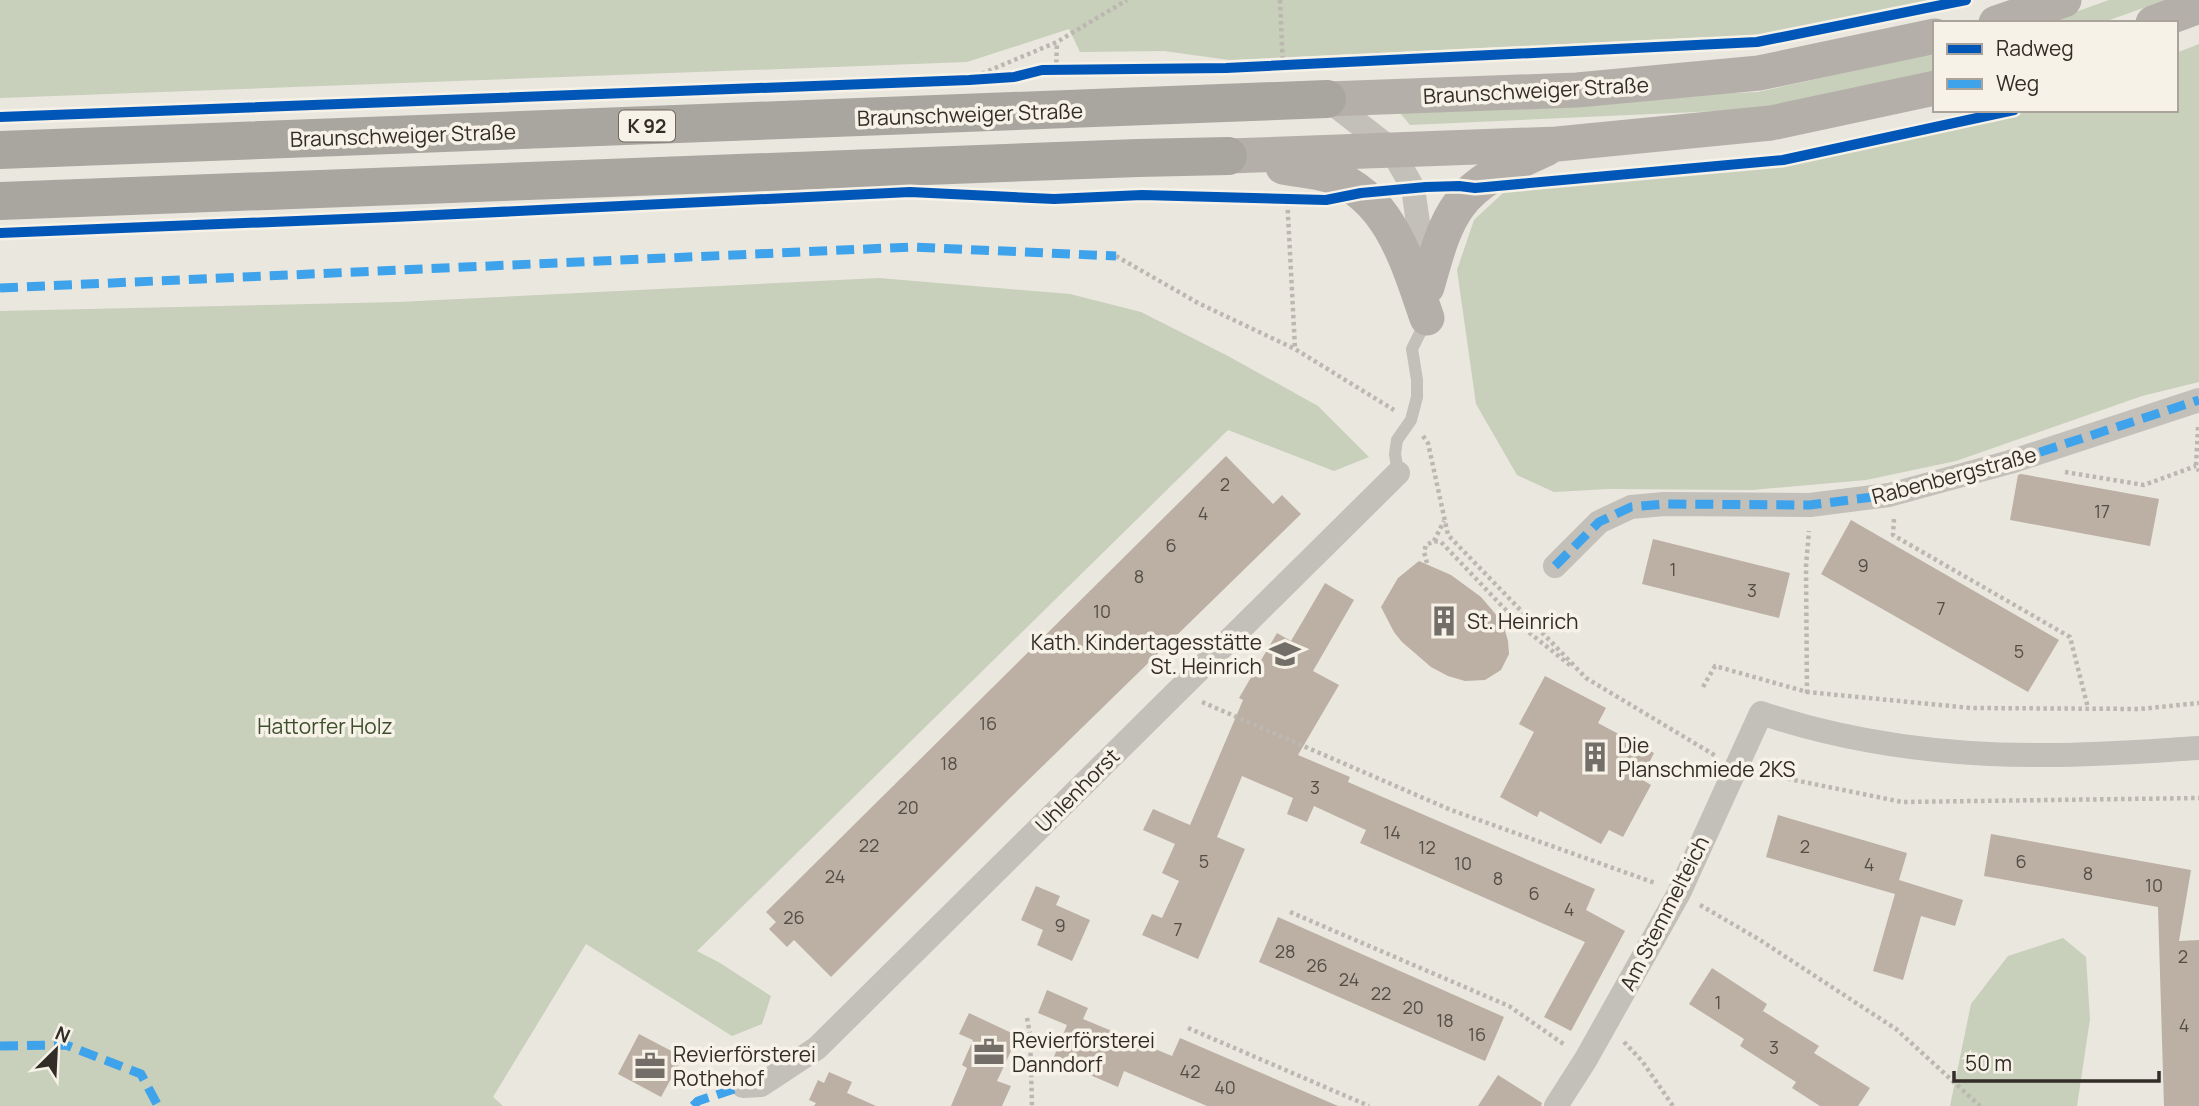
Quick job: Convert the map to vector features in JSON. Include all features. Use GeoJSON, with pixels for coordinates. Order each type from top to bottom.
{"type":"FeatureCollection","features":[{"type":"Feature","properties":{"kind":"highway","name":"Braunschweiger Straße"},"geometry":{"type":"LineString","coordinates":[[0,150],[1327,99]]}},
{"type":"Feature","properties":{"kind":"highway"},"geometry":{"type":"LineString","coordinates":[[0,201],[1228,156]]}},
{"type":"Feature","properties":{"kind":"main road"},"geometry":{"type":"LineString","coordinates":[[2002,21],[2064,0]]}},
{"type":"Feature","properties":{"kind":"main road"},"geometry":{"type":"LineString","coordinates":[[2158,21],[2199,6]]}},
{"type":"Feature","properties":{"kind":"main road","name":"Braunschweiger Straße"},"geometry":{"type":"LineString","coordinates":[[1327,99],[1577,90],[1759,73],[1933,36]]}},
{"type":"Feature","properties":{"kind":"main road"},"geometry":{"type":"LineString","coordinates":[[1228,156],[1557,144],[1771,123],[1933,88]]}},
{"type":"Feature","properties":{"kind":"main road"},"geometry":{"type":"LineString","coordinates":[[1427,302],[1441,240],[1458,205],[1475,188],[1508,167],[1557,144]]}},
{"type":"Feature","properties":{"kind":"main road"},"geometry":{"type":"LineString","coordinates":[[1228,156],[1331,176],[1361,193],[1386,219],[1427,302]]}},
{"type":"Feature","properties":{"kind":"street"},"geometry":{"type":"LineString","coordinates":[[1327,99],[1391,149],[1413,188],[1427,302]]}},
{"type":"Feature","properties":{"kind":"street","name":"Rabenbergstraße"},"geometry":{"type":"LineString","coordinates":[[1555,566],[1599,522],[1631,507],[1664,504],[1810,506],[1897,493],[2010,462],[2199,400]]}},
{"type":"Feature","properties":{"kind":"street","name":"Uhlenhorst"},"geometry":{"type":"LineString","coordinates":[[743,1086],[761,1085],[817,1048],[1398,473]]}},
{"type":"Feature","properties":{"kind":"street","name":"Am Stemmelteich"},"geometry":{"type":"LineString","coordinates":[[1556,1106],[1607,1023],[1679,893],[1760,713],[1808,729]]}},
{"type":"Feature","properties":{"kind":"street"},"geometry":{"type":"LineString","coordinates":[[1808,729],[1894,746],[1971,752],[2049,755],[2199,748]]}},
{"type":"Feature","properties":{"kind":"lane"},"geometry":{"type":"LineString","coordinates":[[1398,473],[1395,454],[1397,440],[1411,420],[1417,397],[1412,348],[1427,302]]}},
{"type":"Feature","properties":{"kind":"path"},"geometry":{"type":"LineString","coordinates":[[969,80],[1057,42],[1127,0]]}},
{"type":"Feature","properties":{"kind":"path"},"geometry":{"type":"LineString","coordinates":[[1042,70],[1058,70],[1057,42]]}},
{"type":"Feature","properties":{"kind":"path"},"geometry":{"type":"LineString","coordinates":[[1268,66],[1296,65]]}},
{"type":"Feature","properties":{"kind":"path"},"geometry":{"type":"LineString","coordinates":[[955,80],[1003,78]]}},
{"type":"Feature","properties":{"kind":"path"},"geometry":{"type":"LineString","coordinates":[[1273,198],[1299,199]]}},
{"type":"Feature","properties":{"kind":"path"},"geometry":{"type":"LineString","coordinates":[[1112,252],[1198,303],[1295,349],[1411,420],[1428,443]]}},
{"type":"Feature","properties":{"kind":"path"},"geometry":{"type":"LineString","coordinates":[[1292,320],[1295,349]]}},
{"type":"Feature","properties":{"kind":"path"},"geometry":{"type":"LineString","coordinates":[[2064,471],[2144,485],[2198,468],[2198,420]]}},
{"type":"Feature","properties":{"kind":"path"},"geometry":{"type":"LineString","coordinates":[[1897,493],[1892,535],[2070,637],[2088,708]]}},
{"type":"Feature","properties":{"kind":"path"},"geometry":{"type":"LineString","coordinates":[[1808,729],[1806,566],[1810,506]]}},
{"type":"Feature","properties":{"kind":"path"},"geometry":{"type":"LineString","coordinates":[[1434,541],[1444,520]]}},
{"type":"Feature","properties":{"kind":"path"},"geometry":{"type":"LineString","coordinates":[[1427,564],[1424,552],[1426,545],[1434,541],[1441,542],[1521,626],[1586,678]]}},
{"type":"Feature","properties":{"kind":"path"},"geometry":{"type":"LineString","coordinates":[[1703,687],[1715,666],[1807,692],[1971,708],[2140,709],[2199,704]]}},
{"type":"Feature","properties":{"kind":"path"},"geometry":{"type":"LineString","coordinates":[[1177,691],[1451,810],[1679,893],[1760,940],[1896,1029],[1980,1106]]}},
{"type":"Feature","properties":{"kind":"path"},"geometry":{"type":"LineString","coordinates":[[1290,912],[1509,1006],[1586,1059]]}},
{"type":"Feature","properties":{"kind":"path"},"geometry":{"type":"LineString","coordinates":[[1027,1018],[1032,1106]]}},
{"type":"Feature","properties":{"kind":"path"},"geometry":{"type":"LineString","coordinates":[[1607,1023],[1642,1061],[1673,1106]]}},
{"type":"Feature","properties":{"kind":"path"},"geometry":{"type":"LineString","coordinates":[[1188,1028],[1369,1106]]}},
{"type":"Feature","properties":{"kind":"green space"},"geometry":{"type":"Polygon","coordinates":[[[0,0],[1935,0],[1756,35],[1229,60],[1164,51],[1080,52],[1069,29],[967,62],[0,98],[0,0]]]}},
{"type":"Feature","properties":{"kind":"green space"},"geometry":{"type":"Polygon","coordinates":[[[2109,0],[2166,0],[2107,21],[2051,21],[2109,0]]]}},
{"type":"Feature","properties":{"kind":"green space"},"geometry":{"type":"Polygon","coordinates":[[[2199,44],[2199,382],[2142,396],[1956,461],[1866,480],[1752,490],[1608,489],[1554,492],[1517,475],[1476,404],[1457,270],[1474,220],[1504,192],[1785,161],[2011,112],[2178,112],[2178,52],[2199,44]]]}},
{"type":"Feature","properties":{"kind":"green space"},"geometry":{"type":"Polygon","coordinates":[[[1933,53],[1933,72],[1763,109],[1410,125],[1395,107],[1758,92],[1933,53]]]}},
{"type":"Feature","properties":{"kind":"green space","name":"Hattorfer Holz"},"geometry":{"type":"Polygon","coordinates":[[[879,278],[1070,294],[1141,312],[1318,406],[1369,457],[1334,471],[1228,430],[697,951],[771,996],[762,1024],[732,1036],[586,944],[493,1097],[503,1106],[0,1106],[0,311],[398,302],[879,278]]]}},
{"type":"Feature","properties":{"kind":"green space"},"geometry":{"type":"Polygon","coordinates":[[[2063,938],[2086,957],[2090,1019],[2077,1106],[1950,1106],[1971,1004],[2008,956],[2063,938]]]}},
{"type":"Feature","properties":{"kind":"building"},"geometry":{"type":"Polygon","coordinates":[[[1226,456],[1273,504],[1282,495],[1301,514],[831,977],[794,940],[787,947],[769,929],[776,922],[766,912],[1226,456]]]}},
{"type":"Feature","properties":{"kind":"building"},"geometry":{"type":"Polygon","coordinates":[[[2018,475],[2159,499],[2150,546],[2010,520],[2018,475]]]}},
{"type":"Feature","properties":{"kind":"building"},"geometry":{"type":"Polygon","coordinates":[[[1851,520],[2059,640],[2028,692],[1821,574],[1851,520]]]}},
{"type":"Feature","properties":{"kind":"building"},"geometry":{"type":"Polygon","coordinates":[[[1653,539],[1790,573],[1779,618],[1642,584],[1653,539]]]}},
{"type":"Feature","properties":{"kind":"building","name":"St. Heinrich"},"geometry":{"type":"Polygon","coordinates":[[[1419,561],[1451,575],[1481,597],[1503,624],[1509,654],[1501,670],[1485,680],[1465,681],[1448,676],[1431,667],[1394,632],[1381,607],[1398,578],[1419,561]]]}},
{"type":"Feature","properties":{"kind":"building"},"geometry":{"type":"Polygon","coordinates":[[[1325,583],[1354,600],[1313,671],[1339,685],[1298,755],[1350,777],[1348,782],[1595,889],[1586,910],[1625,931],[1571,1031],[1544,1017],[1585,942],[1360,843],[1366,830],[1314,806],[1307,822],[1287,814],[1293,798],[1242,776],[1217,837],[1245,849],[1198,959],[1142,935],[1152,914],[1162,918],[1179,881],[1162,873],[1175,844],[1143,830],[1153,809],[1190,825],[1243,700],[1239,698],[1277,633],[1291,641],[1325,583]]]}},
{"type":"Feature","properties":{"kind":"building","name":"Die Planschmiede 2KS"},"geometry":{"type":"Polygon","coordinates":[[[1545,676],[1606,708],[1598,723],[1654,753],[1641,779],[1651,785],[1623,837],[1609,830],[1601,844],[1540,811],[1537,817],[1500,797],[1534,732],[1519,724],[1545,676]]]}},
{"type":"Feature","properties":{"kind":"building"},"geometry":{"type":"Polygon","coordinates":[[[1778,815],[1907,853],[1899,880],[1963,900],[1955,926],[1921,916],[1903,980],[1873,971],[1895,894],[1766,857],[1778,815]]]}},
{"type":"Feature","properties":{"kind":"building"},"geometry":{"type":"Polygon","coordinates":[[[1991,834],[2191,870],[2179,941],[2199,940],[2199,1106],[2164,1106],[2158,907],[1984,876],[1991,834]]]}},
{"type":"Feature","properties":{"kind":"building"},"geometry":{"type":"Polygon","coordinates":[[[1036,886],[1060,896],[1056,905],[1090,920],[1072,961],[1037,945],[1043,930],[1021,920],[1036,886]]]}},
{"type":"Feature","properties":{"kind":"building"},"geometry":{"type":"Polygon","coordinates":[[[1278,917],[1504,1017],[1485,1061],[1259,962],[1278,917]]]}},
{"type":"Feature","properties":{"kind":"building"},"geometry":{"type":"Polygon","coordinates":[[[1712,968],[1767,1004],[1763,1011],[1819,1046],[1814,1053],[1870,1088],[1858,1106],[1820,1106],[1792,1088],[1796,1082],[1740,1046],[1744,1039],[1689,1004],[1712,968]]]}},
{"type":"Feature","properties":{"kind":"building"},"geometry":{"type":"Polygon","coordinates":[[[1047,990],[1088,1008],[1083,1019],[1172,1056],[1180,1038],[1338,1106],[1207,1106],[1124,1071],[1118,1087],[1053,1059],[1067,1025],[1038,1013],[1047,990]]]}},
{"type":"Feature","properties":{"kind":"building","name":"Revierförsterei Danndorf"},"geometry":{"type":"Polygon","coordinates":[[[969,1013],[1018,1036],[997,1081],[1011,1086],[1002,1106],[951,1106],[967,1068],[962,1065],[973,1040],[959,1034],[969,1013]]]}},
{"type":"Feature","properties":{"kind":"building","name":"Revierförsterei Rothehof"},"geometry":{"type":"Polygon","coordinates":[[[639,1034],[683,1057],[661,1097],[618,1074],[639,1034]]]}},
{"type":"Feature","properties":{"kind":"building"},"geometry":{"type":"Polygon","coordinates":[[[829,1072],[852,1082],[847,1093],[876,1106],[814,1106],[816,1103],[809,1100],[818,1080],[824,1083],[829,1072]]]}},
{"type":"Feature","properties":{"kind":"building"},"geometry":{"type":"Polygon","coordinates":[[[1498,1075],[1542,1103],[1541,1106],[1478,1106],[1498,1075]]]}},
{"type":"Feature","properties":{"kind":"marked path"},"geometry":{"type":"LineString","coordinates":[[0,288],[911,247],[1116,256]]}},
{"type":"Feature","properties":{"kind":"marked path"},"geometry":{"type":"LineString","coordinates":[[1555,566],[1599,522],[1631,507],[1664,504],[1810,505],[1889,495],[2010,462],[2199,400]]}},
{"type":"Feature","properties":{"kind":"marked path"},"geometry":{"type":"LineString","coordinates":[[0,1046],[66,1045],[141,1074],[158,1106]]}},
{"type":"Feature","properties":{"kind":"marked path"},"geometry":{"type":"LineString","coordinates":[[693,1106],[698,1101],[743,1086]]}},
{"type":"Feature","properties":{"kind":"cycle path"},"geometry":{"type":"LineString","coordinates":[[0,117],[969,80],[1014,77],[1042,70],[1226,68],[1757,42],[1966,0]]}},
{"type":"Feature","properties":{"kind":"cycle path"},"geometry":{"type":"LineString","coordinates":[[0,233],[910,192],[1054,199],[1142,195],[1326,200],[1361,193],[1426,187],[1475,188],[1783,160],[2005,112]]}},
{"type":"Feature","properties":{"kind":"place","name":"St. Heinrich"},"geometry":{"type":"Point","coordinates":[1444,621]}},
{"type":"Feature","properties":{"kind":"place","name":"Kath. Kindertagesstätte St. Heinrich"},"geometry":{"type":"Point","coordinates":[1285,654]}},
{"type":"Feature","properties":{"kind":"place","name":"Die Planschmiede 2KS"},"geometry":{"type":"Point","coordinates":[1595,757]}},
{"type":"Feature","properties":{"kind":"place","name":"Revierförsterei Danndorf"},"geometry":{"type":"Point","coordinates":[989,1052]}},
{"type":"Feature","properties":{"kind":"place","name":"Revierförsterei Rothehof"},"geometry":{"type":"Point","coordinates":[650,1066]}}]}
